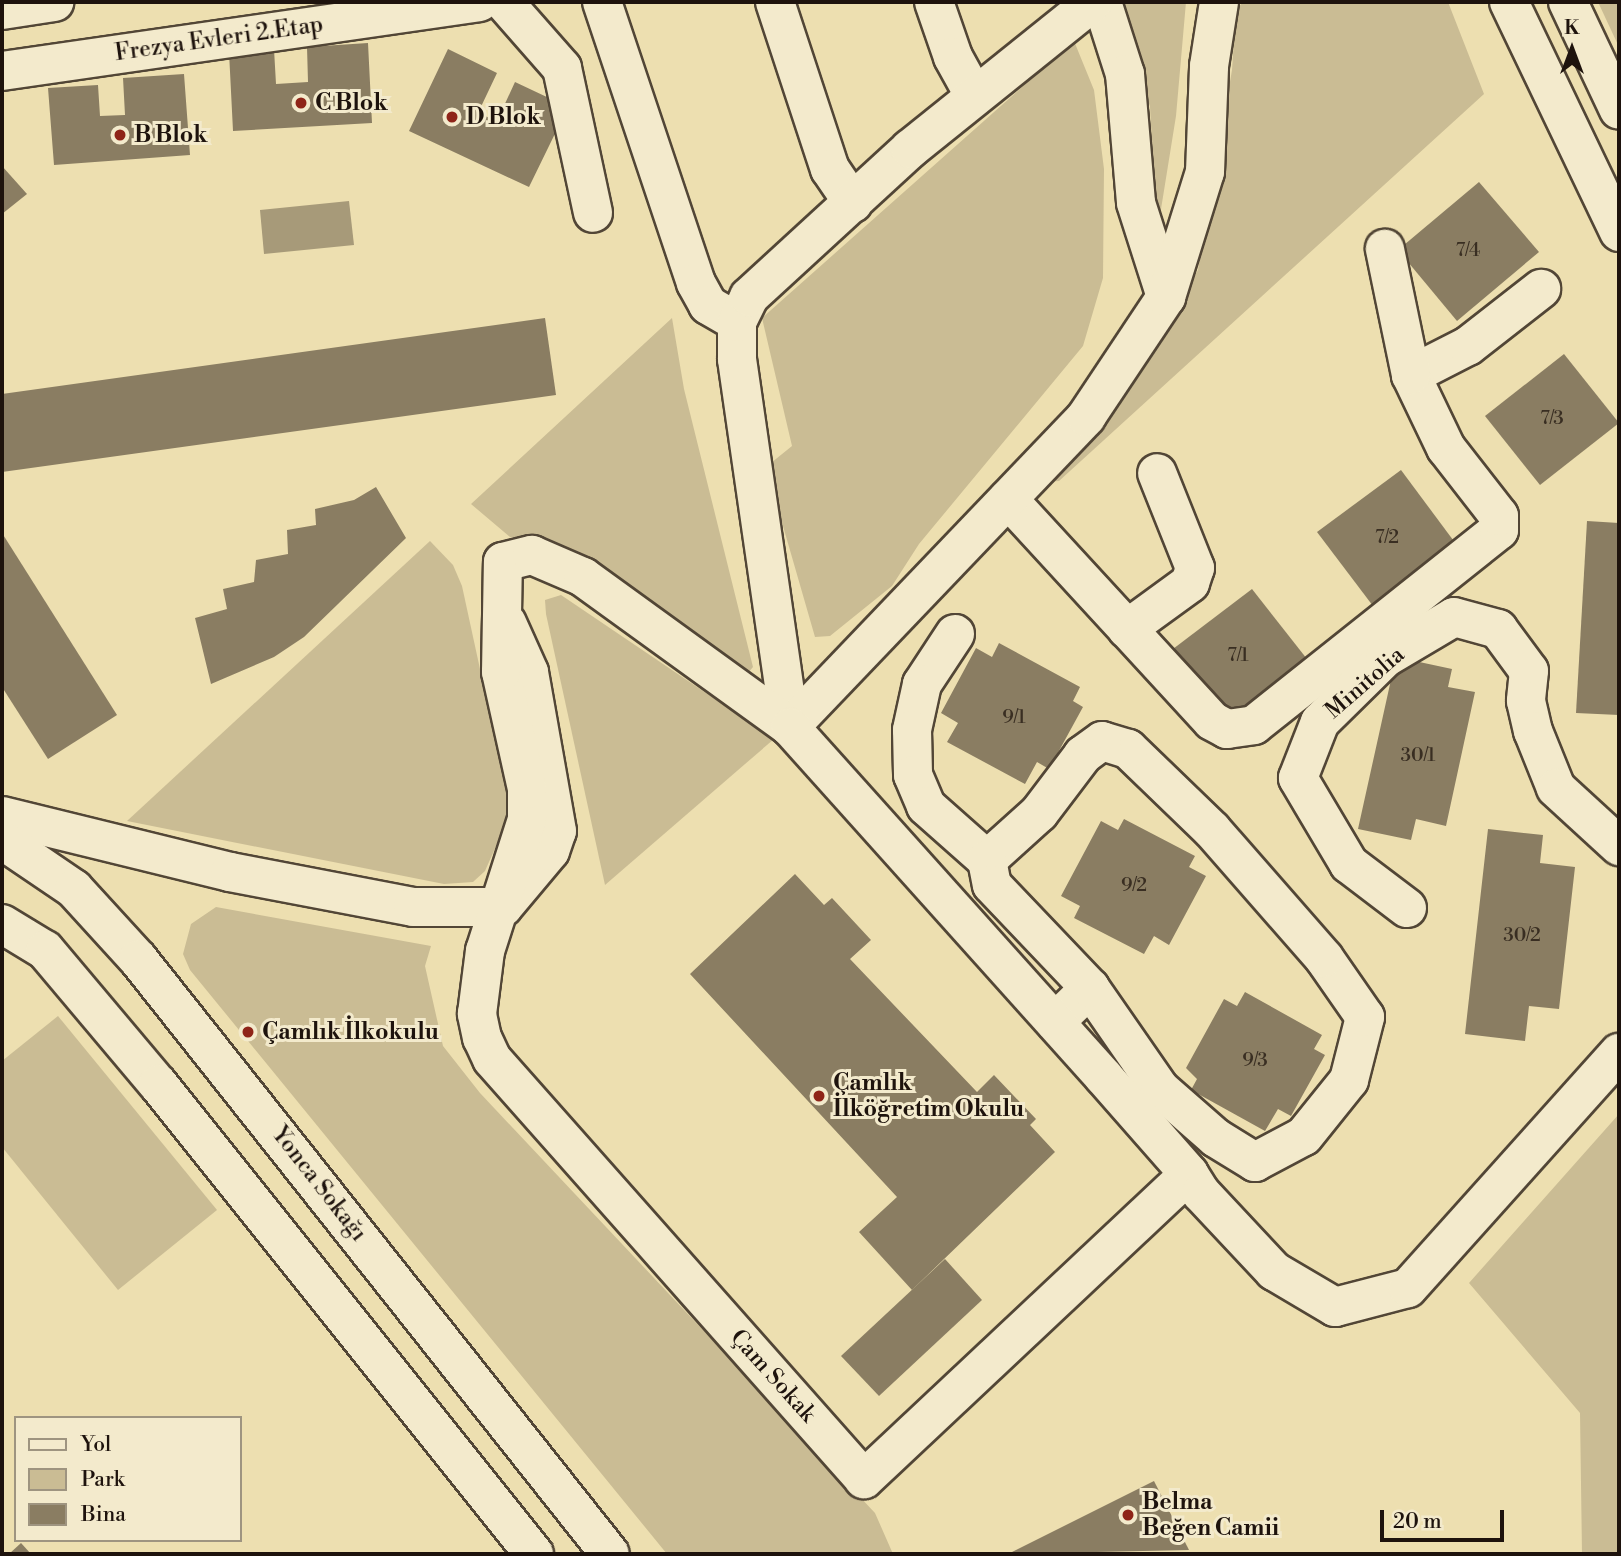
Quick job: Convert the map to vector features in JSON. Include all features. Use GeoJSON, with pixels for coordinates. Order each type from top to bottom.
{"type":"FeatureCollection","features":[{"type":"Feature","properties":{"kind":"street"},"geometry":{"type":"LineString","coordinates":[[2,10],[54,2]]}},
{"type":"Feature","properties":{"kind":"street","name":"Frezya Evleri 2.Etap"},"geometry":{"type":"LineString","coordinates":[[2,71],[479,2]]}},
{"type":"Feature","properties":{"kind":"street"},"geometry":{"type":"LineString","coordinates":[[504,2],[562,68],[593,213]]}},
{"type":"Feature","properties":{"kind":"street"},"geometry":{"type":"LineString","coordinates":[[602,2],[696,284],[708,305],[737,322]]}},
{"type":"Feature","properties":{"kind":"street"},"geometry":{"type":"LineString","coordinates":[[775,2],[830,169],[853,202]]}},
{"type":"Feature","properties":{"kind":"street"},"geometry":{"type":"LineString","coordinates":[[934,2],[953,57],[974,95]]}},
{"type":"Feature","properties":{"kind":"street"},"geometry":{"type":"LineString","coordinates":[[790,727],[737,359],[737,322],[749,297],[853,202],[974,95],[1093,2]]}},
{"type":"Feature","properties":{"kind":"street"},"geometry":{"type":"LineString","coordinates":[[1102,2],[1125,74],[1136,203],[1166,297]]}},
{"type":"Feature","properties":{"kind":"street"},"geometry":{"type":"LineString","coordinates":[[790,727],[1086,417],[1166,297],[1205,172],[1209,66],[1219,2]]}},
{"type":"Feature","properties":{"kind":"street"},"geometry":{"type":"LineString","coordinates":[[1509,2],[1619,232]]}},
{"type":"Feature","properties":{"kind":"street"},"geometry":{"type":"LineString","coordinates":[[1568,2],[1619,110]]}},
{"type":"Feature","properties":{"kind":"street"},"geometry":{"type":"LineString","coordinates":[[1008,499],[1212,721],[1241,730],[1496,536],[1499,516],[1446,448],[1411,376],[1385,249]]}},
{"type":"Feature","properties":{"kind":"street"},"geometry":{"type":"LineString","coordinates":[[1411,376],[1468,346],[1541,289]]}},
{"type":"Feature","properties":{"kind":"street"},"geometry":{"type":"LineString","coordinates":[[1127,629],[1190,583],[1195,568],[1157,473]]}},
{"type":"Feature","properties":{"kind":"street"},"geometry":{"type":"LineString","coordinates":[[2,816],[131,849],[413,907],[503,907],[527,819],[527,789],[501,672],[503,562],[533,555],[561,566],[790,727],[1274,1270],[1335,1307],[1408,1288],[1619,1053]]}},
{"type":"Feature","properties":{"kind":"street","name":"Minitolia"},"geometry":{"type":"LineString","coordinates":[[1407,908],[1349,864],[1298,778],[1320,722],[1385,658],[1454,617],[1498,629],[1529,671],[1526,701],[1533,731],[1556,788],[1619,846]]}},
{"type":"Feature","properties":{"kind":"street"},"geometry":{"type":"LineString","coordinates":[[955,634],[922,684],[912,730],[913,775],[926,806],[987,860],[992,885],[1090,988],[1160,1089],[1216,1138],[1255,1162],[1304,1136],[1349,1080],[1365,1017],[1324,958],[1212,830],[1128,749],[1102,741],[1083,755],[1039,813],[987,860]]}},
{"type":"Feature","properties":{"kind":"street","name":"Yonca Sokağı"},"geometry":{"type":"LineString","coordinates":[[2,840],[74,889],[138,959],[610,1554]]}},
{"type":"Feature","properties":{"kind":"street","name":"Çam Sokak"},"geometry":{"type":"LineString","coordinates":[[503,907],[479,984],[477,1014],[492,1059],[864,1479],[1189,1174]]}},
{"type":"Feature","properties":{"kind":"street"},"geometry":{"type":"LineString","coordinates":[[2,924],[45,950],[149,1073],[534,1554]]}},
{"type":"Feature","properties":{"kind":"street"},"geometry":{"type":"LineString","coordinates":[[1055,1022],[1090,988]]}},
{"type":"Feature","properties":{"kind":"green space"},"geometry":{"type":"Polygon","coordinates":[[[1120,2],[1186,2],[1176,116],[1157,234],[1150,107],[1120,2]]]}},
{"type":"Feature","properties":{"kind":"green space"},"geometry":{"type":"Polygon","coordinates":[[[1243,2],[1448,2],[1484,94],[1059,481],[1033,483],[1161,334],[1198,270],[1232,70],[1236,10],[1243,2]]]}},
{"type":"Feature","properties":{"kind":"green space"},"geometry":{"type":"Polygon","coordinates":[[[1598,2],[1619,2],[1619,47],[1598,2]]]}},
{"type":"Feature","properties":{"kind":"green space"},"geometry":{"type":"Polygon","coordinates":[[[1074,41],[1094,90],[1104,169],[1103,278],[1083,346],[919,544],[892,586],[830,636],[815,637],[766,467],[792,446],[762,318],[1074,41]]]}},
{"type":"Feature","properties":{"kind":"green space"},"geometry":{"type":"Polygon","coordinates":[[[672,318],[684,389],[753,667],[747,674],[598,574],[526,537],[510,537],[471,504],[672,318]]]}},
{"type":"Feature","properties":{"kind":"green space"},"geometry":{"type":"Polygon","coordinates":[[[430,541],[453,565],[462,586],[511,812],[485,871],[473,882],[444,884],[127,821],[430,541]]]}},
{"type":"Feature","properties":{"kind":"green space"},"geometry":{"type":"Polygon","coordinates":[[[561,595],[774,739],[605,885],[546,614],[545,600],[561,595]]]}},
{"type":"Feature","properties":{"kind":"green space"},"geometry":{"type":"Polygon","coordinates":[[[216,907],[431,946],[425,966],[443,1046],[480,1093],[875,1513],[893,1554],[667,1554],[190,970],[183,954],[191,924],[216,907]]]}},
{"type":"Feature","properties":{"kind":"green space"},"geometry":{"type":"Polygon","coordinates":[[[58,1016],[217,1210],[118,1290],[2,1147],[2,1061],[58,1016]]]}},
{"type":"Feature","properties":{"kind":"green space"},"geometry":{"type":"Polygon","coordinates":[[[1619,1114],[1619,1554],[1582,1554],[1580,1413],[1469,1283],[1619,1114]]]}},
{"type":"Feature","properties":{"kind":"shaded area"},"geometry":{"type":"Polygon","coordinates":[[[349,201],[354,245],[264,254],[260,210],[349,201]]]}},
{"type":"Feature","properties":{"kind":"building","name":"C Blok"},"geometry":{"type":"Polygon","coordinates":[[[368,43],[372,123],[233,131],[229,52],[274,49],[276,84],[308,82],[307,47],[368,43]]]}},
{"type":"Feature","properties":{"kind":"building","name":"D Blok"},"geometry":{"type":"Polygon","coordinates":[[[448,49],[497,73],[478,113],[497,121],[515,82],[568,107],[529,187],[409,131],[448,49]]]}},
{"type":"Feature","properties":{"kind":"building","name":"B Blok"},"geometry":{"type":"Polygon","coordinates":[[[184,74],[190,155],[54,165],[48,88],[98,85],[100,116],[125,115],[123,78],[184,74]]]}},
{"type":"Feature","properties":{"kind":"building"},"geometry":{"type":"Polygon","coordinates":[[[2,166],[27,194],[2,214],[2,166]]]}},
{"type":"Feature","properties":{"kind":"building"},"geometry":{"type":"Polygon","coordinates":[[[1479,182],[1539,252],[1457,321],[1398,250],[1479,182]]]}},
{"type":"Feature","properties":{"kind":"building"},"geometry":{"type":"Polygon","coordinates":[[[545,318],[556,395],[2,472],[2,394],[545,318]]]}},
{"type":"Feature","properties":{"kind":"building"},"geometry":{"type":"Polygon","coordinates":[[[1564,354],[1619,423],[1540,485],[1485,416],[1564,354]]]}},
{"type":"Feature","properties":{"kind":"building"},"geometry":{"type":"Polygon","coordinates":[[[1401,470],[1456,544],[1373,606],[1317,532],[1401,470]]]}},
{"type":"Feature","properties":{"kind":"building"},"geometry":{"type":"Polygon","coordinates":[[[376,487],[406,538],[304,637],[274,657],[211,684],[195,618],[227,609],[223,589],[254,582],[256,560],[288,554],[287,530],[316,525],[315,509],[354,500],[376,487]]]}},
{"type":"Feature","properties":{"kind":"building"},"geometry":{"type":"Polygon","coordinates":[[[1587,521],[1619,523],[1619,715],[1576,713],[1587,521]]]}},
{"type":"Feature","properties":{"kind":"building"},"geometry":{"type":"Polygon","coordinates":[[[2,533],[117,715],[48,759],[2,687],[2,533]]]}},
{"type":"Feature","properties":{"kind":"building"},"geometry":{"type":"Polygon","coordinates":[[[1252,589],[1307,659],[1224,723],[1169,652],[1252,589]]]}},
{"type":"Feature","properties":{"kind":"building"},"geometry":{"type":"Polygon","coordinates":[[[999,643],[1080,687],[1073,701],[1083,707],[1049,769],[1037,762],[1025,784],[947,742],[958,723],[941,713],[976,648],[992,657],[999,643]]]}},
{"type":"Feature","properties":{"kind":"building"},"geometry":{"type":"Polygon","coordinates":[[[1396,657],[1452,669],[1448,687],[1475,692],[1446,826],[1416,819],[1411,840],[1358,829],[1396,657]]]}},
{"type":"Feature","properties":{"kind":"building"},"geometry":{"type":"Polygon","coordinates":[[[1124,819],[1195,856],[1189,867],[1206,876],[1169,945],[1154,936],[1144,954],[1074,918],[1080,906],[1061,896],[1101,821],[1118,830],[1124,819]]]}},
{"type":"Feature","properties":{"kind":"building"},"geometry":{"type":"Polygon","coordinates":[[[1488,829],[1543,835],[1540,863],[1575,867],[1559,1009],[1529,1006],[1525,1041],[1465,1034],[1488,829]]]}},
{"type":"Feature","properties":{"kind":"building"},"geometry":{"type":"Polygon","coordinates":[[[795,874],[824,905],[832,898],[871,940],[850,959],[977,1092],[994,1075],[1036,1119],[1030,1125],[1055,1152],[912,1290],[859,1232],[897,1197],[690,974],[795,874]]]}},
{"type":"Feature","properties":{"kind":"building"},"geometry":{"type":"Polygon","coordinates":[[[1245,992],[1322,1035],[1314,1049],[1325,1055],[1291,1116],[1278,1109],[1265,1131],[1191,1090],[1197,1079],[1186,1068],[1224,999],[1237,1006],[1245,992]]]}},
{"type":"Feature","properties":{"kind":"building"},"geometry":{"type":"Polygon","coordinates":[[[945,1259],[982,1300],[879,1396],[841,1356],[945,1259]]]}},
{"type":"Feature","properties":{"kind":"building","name":"Belma Beğen Camii"},"geometry":{"type":"Polygon","coordinates":[[[1154,1481],[1189,1550],[1008,1554],[1154,1481]]]}},
{"type":"Feature","properties":{"kind":"building"},"geometry":{"type":"Polygon","coordinates":[[[21,1543],[31,1554],[9,1554],[21,1543]]]}},
{"type":"Feature","properties":{"kind":"place","name":"C Blok"},"geometry":{"type":"Point","coordinates":[301,103]}},
{"type":"Feature","properties":{"kind":"place","name":"D Blok"},"geometry":{"type":"Point","coordinates":[452,117]}},
{"type":"Feature","properties":{"kind":"place","name":"B Blok"},"geometry":{"type":"Point","coordinates":[120,135]}},
{"type":"Feature","properties":{"kind":"place","name":"Çamlık İlkokulu"},"geometry":{"type":"Point","coordinates":[248,1032]}},
{"type":"Feature","properties":{"kind":"place","name":"Çamlık İlköğretim Okulu"},"geometry":{"type":"Point","coordinates":[819,1096]}},
{"type":"Feature","properties":{"kind":"place","name":"Belma Beğen Camii"},"geometry":{"type":"Point","coordinates":[1128,1515]}}]}
